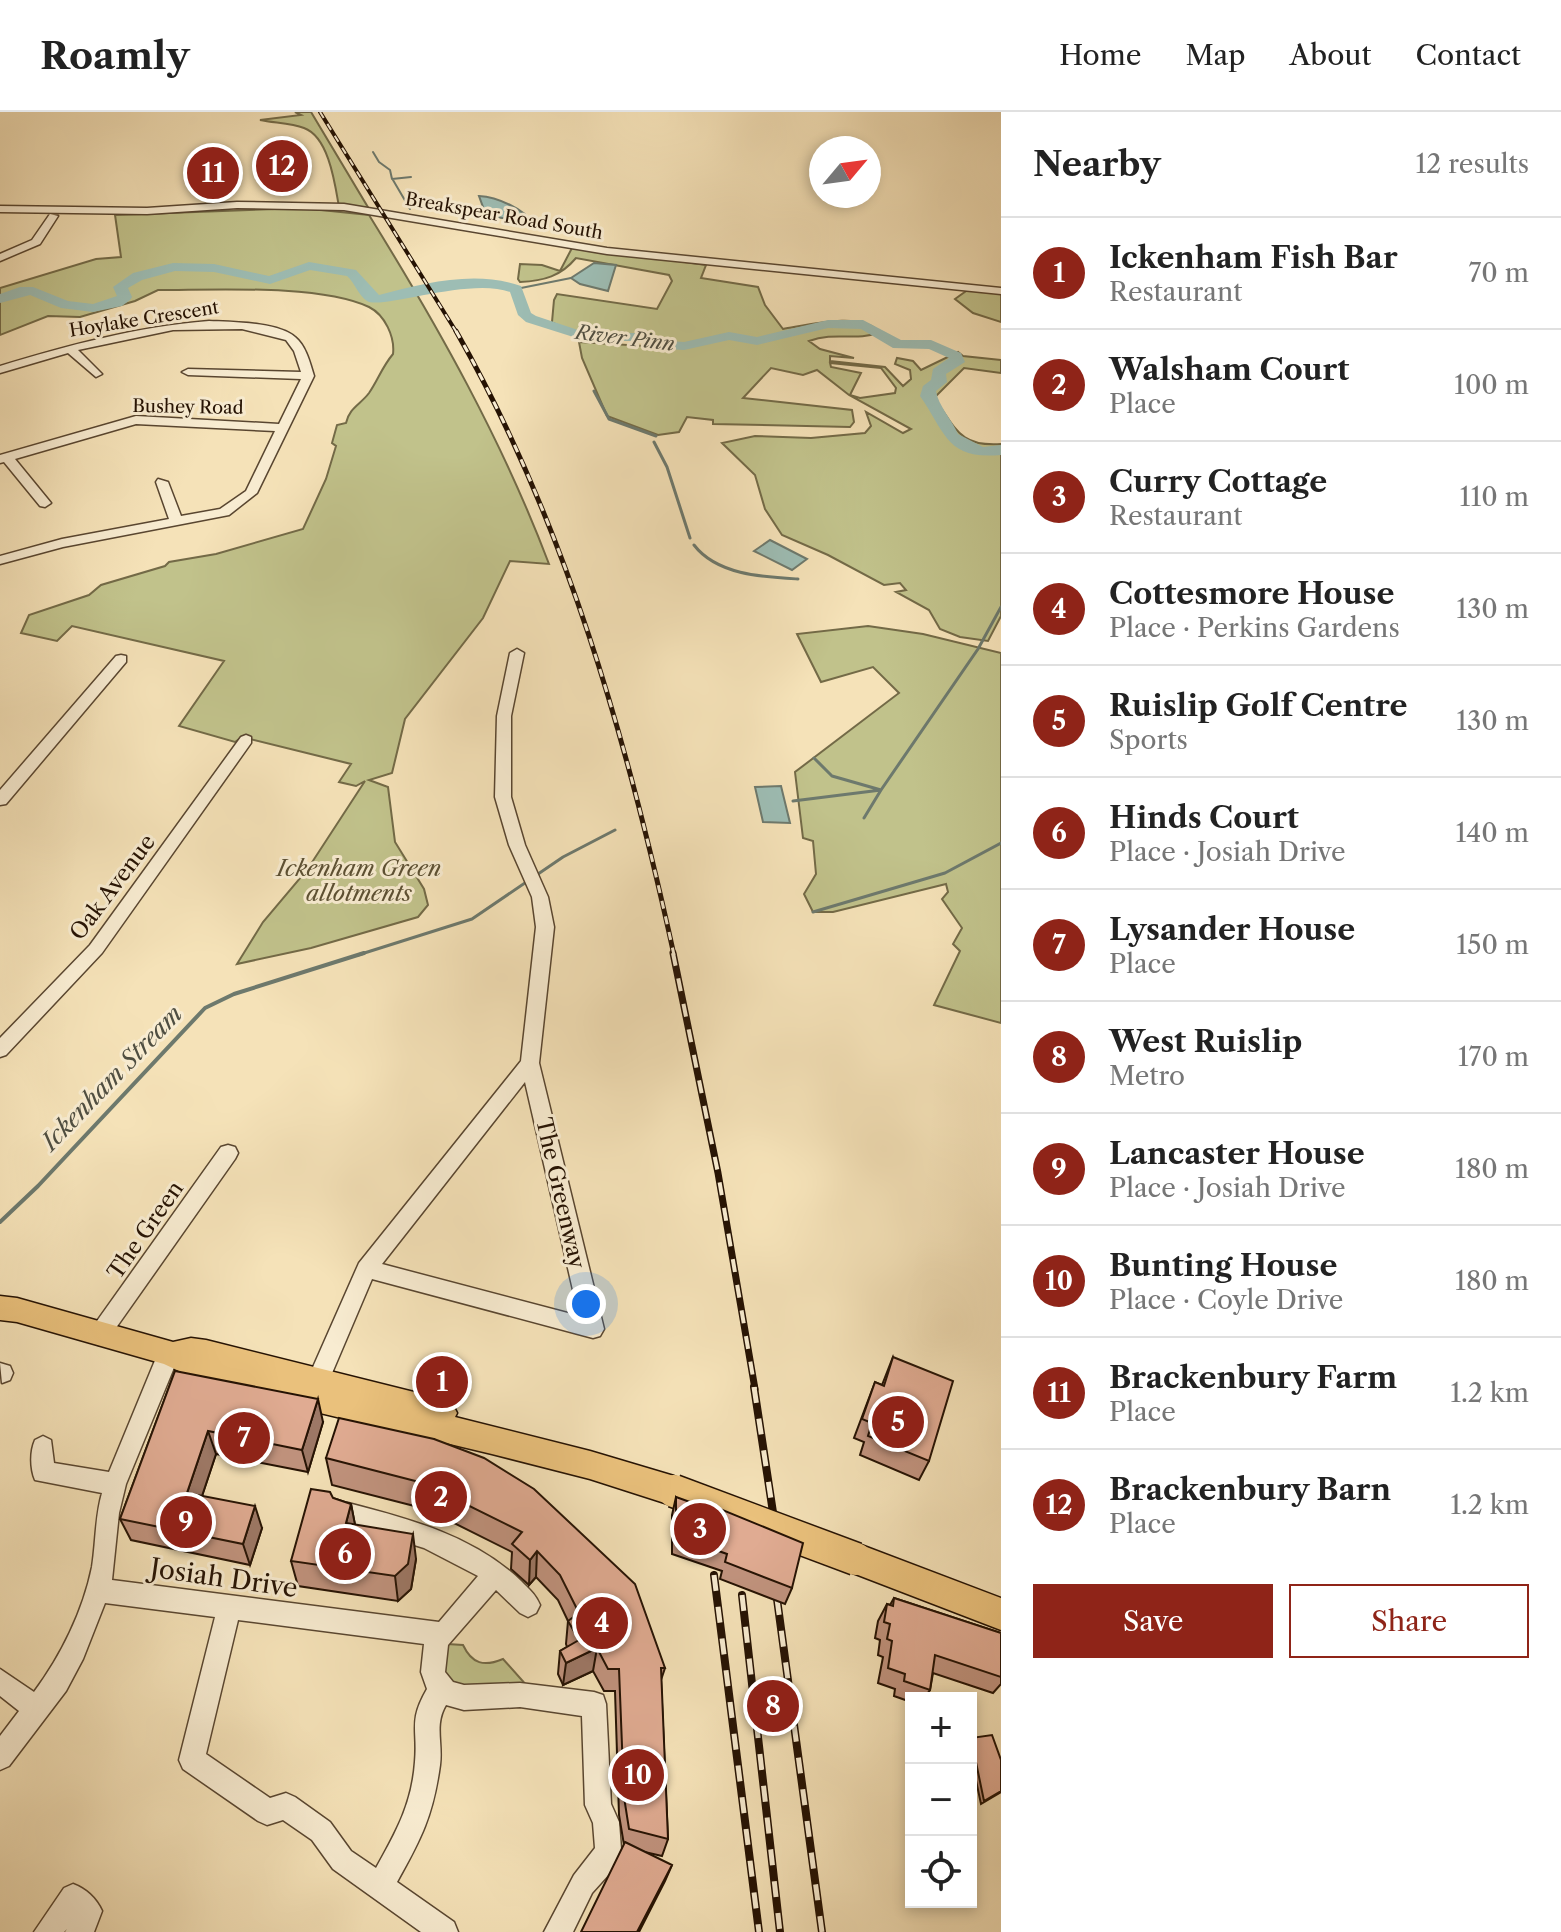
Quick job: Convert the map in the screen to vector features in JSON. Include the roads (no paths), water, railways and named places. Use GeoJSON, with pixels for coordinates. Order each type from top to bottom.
{"type":"FeatureCollection","features":[{"type":"Feature","properties":{"kind":"main road"},"geometry":{"type":"LineString","coordinates":[[0,1308],[17,1310],[169,1353],[199,1369],[314,1391],[520,1447],[677,1485],[858,1552],[1001,1598]]}},
{"type":"Feature","properties":{"kind":"main road"},"geometry":{"type":"LineString","coordinates":[[858,1552],[1001,1614]]}},
{"type":"Feature","properties":{"kind":"street","name":"Breakspear Road South"},"geometry":{"type":"LineString","coordinates":[[29,212],[147,211],[237,205],[344,207],[620,252],[1001,291]]}},
{"type":"Feature","properties":{"kind":"street"},"geometry":{"type":"LineString","coordinates":[[0,212],[53,216],[76,215],[79,210]]}},
{"type":"Feature","properties":{"kind":"street"},"geometry":{"type":"LineString","coordinates":[[0,258],[36,242],[53,216]]}},
{"type":"Feature","properties":{"kind":"street","name":"Hoylake Crescent"},"geometry":{"type":"LineString","coordinates":[[0,370],[69,348],[167,330],[230,324],[260,328],[289,337],[302,354],[308,376]]}},
{"type":"Feature","properties":{"kind":"street"},"geometry":{"type":"LineString","coordinates":[[69,348],[96,374]]}},
{"type":"Feature","properties":{"kind":"street"},"geometry":{"type":"LineString","coordinates":[[0,560],[62,543],[224,512],[241,503],[251,493],[308,376],[188,372]]}},
{"type":"Feature","properties":{"kind":"street","name":"Bushey Road"},"geometry":{"type":"LineString","coordinates":[[3,458],[136,420],[285,428]]}},
{"type":"Feature","properties":{"kind":"street"},"geometry":{"type":"LineString","coordinates":[[3,458],[45,503]]}},
{"type":"Feature","properties":{"kind":"street"},"geometry":{"type":"LineString","coordinates":[[162,482],[176,521]]}},
{"type":"Feature","properties":{"kind":"street","name":"The Greenway"},"geometry":{"type":"LineString","coordinates":[[366,1269],[593,1329],[530,1063],[545,927],[532,879],[513,835],[502,778],[504,716],[517,653]]}},
{"type":"Feature","properties":{"kind":"street"},"geometry":{"type":"LineString","coordinates":[[0,800],[121,659]]}},
{"type":"Feature","properties":{"kind":"street","name":"Oak Avenue"},"geometry":{"type":"LineString","coordinates":[[0,1050],[96,949],[246,740]]}},
{"type":"Feature","properties":{"kind":"street"},"geometry":{"type":"LineString","coordinates":[[314,1391],[366,1269],[530,1063]]}},
{"type":"Feature","properties":{"kind":"street","name":"The Green"},"geometry":{"type":"LineString","coordinates":[[99,1335],[228,1153]]}},
{"type":"Feature","properties":{"kind":"street"},"geometry":{"type":"LineString","coordinates":[[0,1757],[66,1666],[98,1590],[115,1484],[169,1353]]}},
{"type":"Feature","properties":{"kind":"street"},"geometry":{"type":"LineString","coordinates":[[43,1447],[43,1472],[115,1484]]}},
{"type":"Feature","properties":{"kind":"street"},"geometry":{"type":"LineString","coordinates":[[348,1514],[432,1537],[465,1553],[495,1573],[528,1605]]}},
{"type":"Feature","properties":{"kind":"street"},"geometry":{"type":"LineString","coordinates":[[495,1573],[444,1635],[438,1634],[433,1670],[442,1688],[477,1698],[518,1695],[569,1704],[594,1704],[598,1805],[606,1822],[608,1849],[601,1864],[583,1884],[558,1932]]}},
{"type":"Feature","properties":{"kind":"street","name":"Josiah Drive"},"geometry":{"type":"LineString","coordinates":[[98,1590],[438,1634]]}},
{"type":"Feature","properties":{"kind":"street"},"geometry":{"type":"LineString","coordinates":[[229,1607],[192,1760],[267,1812],[286,1806],[321,1831],[342,1860],[444,1932]]}},
{"type":"Feature","properties":{"kind":"street"},"geometry":{"type":"LineString","coordinates":[[0,1681],[37,1709]]}},
{"type":"Feature","properties":{"kind":"street"},"geometry":{"type":"LineString","coordinates":[[380,1886],[416,1822],[428,1762],[426,1715],[442,1688]]}},
{"type":"Feature","properties":{"kind":"water"},"geometry":{"type":"Polygon","coordinates":[[[479,196],[510,205],[524,213],[533,224],[486,215],[479,196]]]}},
{"type":"Feature","properties":{"kind":"water"},"geometry":{"type":"Polygon","coordinates":[[[594,263],[616,265],[608,291],[580,284],[571,278],[594,263]]]}},
{"type":"Feature","properties":{"kind":"water"},"geometry":{"type":"Polygon","coordinates":[[[770,540],[807,559],[792,570],[754,551],[770,540]]]}},
{"type":"Feature","properties":{"kind":"water"},"geometry":{"type":"Polygon","coordinates":[[[781,786],[790,823],[763,822],[755,787],[781,786]]]}},
{"type":"Feature","properties":{"kind":"waterway"},"geometry":{"type":"LineString","coordinates":[[373,152],[379,162],[390,170],[392,179],[411,177]]}},
{"type":"Feature","properties":{"kind":"waterway"},"geometry":{"type":"LineString","coordinates":[[393,180],[410,209]]}},
{"type":"Feature","properties":{"kind":"waterway","name":"River Pinn"},"geometry":{"type":"LineString","coordinates":[[0,299],[20,291],[33,291],[66,305],[106,307],[125,297],[120,287],[138,276],[173,267],[214,268],[270,280],[309,266],[351,273],[370,297],[379,300],[449,284],[502,284],[516,289],[525,315],[531,319],[586,337],[646,337],[667,345],[684,346],[729,336],[757,341],[828,324],[863,324],[898,345],[931,344],[956,356],[957,362],[938,372],[939,382],[928,389],[928,396],[943,417],[951,437],[980,452],[1001,450]]}},
{"type":"Feature","properties":{"kind":"waterway"},"geometry":{"type":"LineString","coordinates":[[516,289],[571,278]]}},
{"type":"Feature","properties":{"kind":"waterway"},"geometry":{"type":"LineString","coordinates":[[594,391],[609,419],[656,436]]}},
{"type":"Feature","properties":{"kind":"waterway"},"geometry":{"type":"LineString","coordinates":[[654,442],[667,467],[690,538]]}},
{"type":"Feature","properties":{"kind":"waterway"},"geometry":{"type":"LineString","coordinates":[[694,545],[715,563],[728,568],[756,575],[798,579]]}},
{"type":"Feature","properties":{"kind":"waterway"},"geometry":{"type":"LineString","coordinates":[[881,790],[978,649],[1001,607]]}},
{"type":"Feature","properties":{"kind":"waterway"},"geometry":{"type":"LineString","coordinates":[[814,758],[832,776],[881,790]]}},
{"type":"Feature","properties":{"kind":"waterway"},"geometry":{"type":"LineString","coordinates":[[793,801],[881,790]]}},
{"type":"Feature","properties":{"kind":"waterway"},"geometry":{"type":"LineString","coordinates":[[864,818],[881,790]]}},
{"type":"Feature","properties":{"kind":"waterway","name":"Ickenham Stream"},"geometry":{"type":"LineString","coordinates":[[358,955],[472,919],[563,857],[615,830]]}},
{"type":"Feature","properties":{"kind":"waterway"},"geometry":{"type":"LineString","coordinates":[[813,912],[945,873],[1001,843]]}},
{"type":"Feature","properties":{"kind":"waterway","name":"Ickenham Stream"},"geometry":{"type":"LineString","coordinates":[[0,1222],[38,1186],[205,1008],[234,994],[364,953]]}},
{"type":"Feature","properties":{"kind":"railway"},"geometry":{"type":"LineString","coordinates":[[320,112],[457,333]]}},
{"type":"Feature","properties":{"kind":"railway"},"geometry":{"type":"LineString","coordinates":[[456,331],[495,404],[530,480],[589,635],[636,794],[674,955]]}},
{"type":"Feature","properties":{"kind":"railway"},"geometry":{"type":"LineString","coordinates":[[673,953],[718,1173],[755,1389]]}},
{"type":"Feature","properties":{"kind":"railway"},"geometry":{"type":"LineString","coordinates":[[754,1387],[779,1552]]}},
{"type":"Feature","properties":{"kind":"railway"},"geometry":{"type":"LineString","coordinates":[[714,1575],[759,1932]]}},
{"type":"Feature","properties":{"kind":"railway"},"geometry":{"type":"LineString","coordinates":[[742,1595],[780,1932]]}},
{"type":"Feature","properties":{"kind":"railway"},"geometry":{"type":"LineString","coordinates":[[777,1599],[822,1932]]}},
{"type":"Feature","properties":{"kind":"place","name":"Brackenbury Barn"},"geometry":{"type":"Point","coordinates":[282,166]}},
{"type":"Feature","properties":{"kind":"place","name":"Brackenbury Farm"},"geometry":{"type":"Point","coordinates":[213,173]}},
{"type":"Feature","properties":{"kind":"place","name":"Ickenham Fish Bar"},"geometry":{"type":"Point","coordinates":[442,1382]}},
{"type":"Feature","properties":{"kind":"place","name":"Ruislip Golf Centre"},"geometry":{"type":"Point","coordinates":[898,1422]}},
{"type":"Feature","properties":{"kind":"place","name":"Lysander House"},"geometry":{"type":"Point","coordinates":[244,1438]}},
{"type":"Feature","properties":{"kind":"place","name":"Walsham Court"},"geometry":{"type":"Point","coordinates":[441,1497]}},
{"type":"Feature","properties":{"kind":"place","name":"Lancaster House"},"geometry":{"type":"Point","coordinates":[186,1522]}},
{"type":"Feature","properties":{"kind":"place","name":"Curry Cottage"},"geometry":{"type":"Point","coordinates":[700,1529]}},
{"type":"Feature","properties":{"kind":"place","name":"Hinds Court"},"geometry":{"type":"Point","coordinates":[345,1554]}},
{"type":"Feature","properties":{"kind":"place","name":"Cottesmore House"},"geometry":{"type":"Point","coordinates":[602,1623]}},
{"type":"Feature","properties":{"kind":"place","name":"West Ruislip"},"geometry":{"type":"Point","coordinates":[773,1706]}},
{"type":"Feature","properties":{"kind":"place","name":"Bunting House"},"geometry":{"type":"Point","coordinates":[638,1775]}},
{"type":"Feature","properties":{"kind":"park label","name":"Ickenham Green allotments"},"geometry":{"type":"Point","coordinates":[359,880]}}]}
